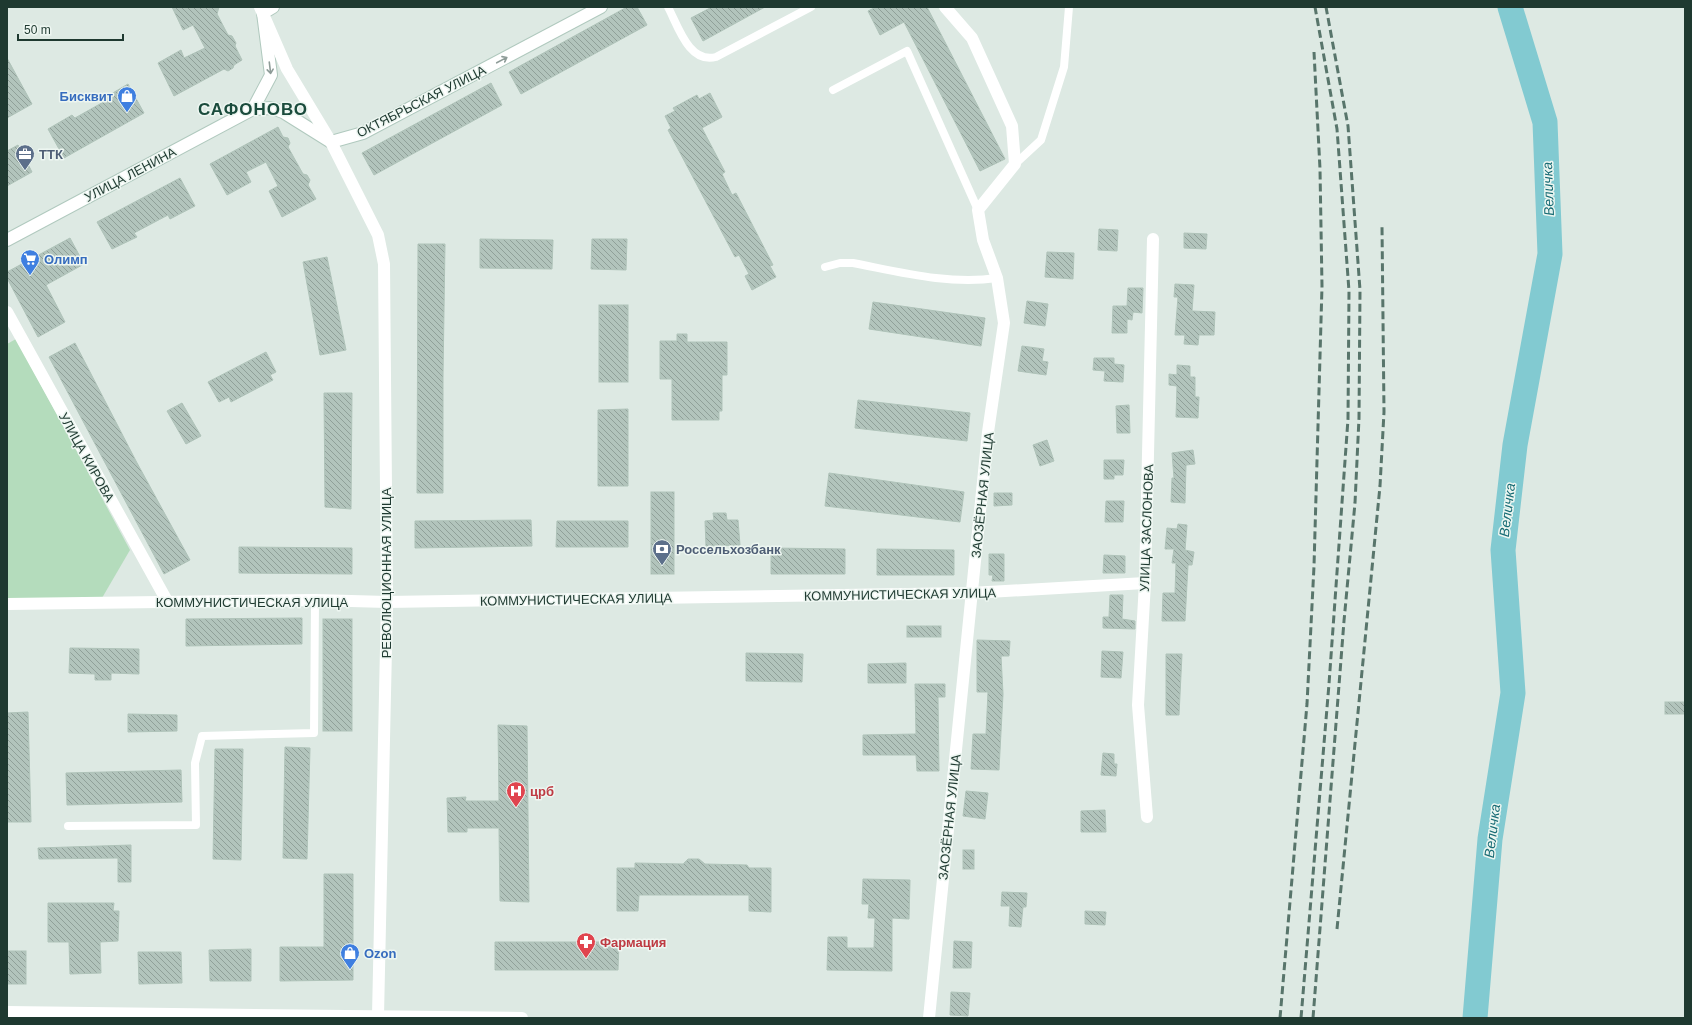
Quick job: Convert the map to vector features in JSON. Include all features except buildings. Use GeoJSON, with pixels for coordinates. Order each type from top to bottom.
{"type":"FeatureCollection","features":[{"type":"Feature","properties":{"kind":"street","name":"ОКТЯБРЬСКАЯ УЛИЦА"},"geometry":{"type":"LineString","coordinates":[[331,142],[363,133],[601,7]]}},
{"type":"Feature","properties":{"kind":"street"},"geometry":{"type":"LineString","coordinates":[[944,7],[972,38],[1012,126],[1016,164],[978,210]]}},
{"type":"Feature","properties":{"kind":"street","name":"РЕВОЛЮЦИОННАЯ УЛИЦА"},"geometry":{"type":"LineString","coordinates":[[266,9],[287,69],[331,142],[378,235],[384,264],[387,602],[378,1016]]}},
{"type":"Feature","properties":{"kind":"street"},"geometry":{"type":"LineString","coordinates":[[253,109],[271,75],[266,9]]}},
{"type":"Feature","properties":{"kind":"street"},"geometry":{"type":"LineString","coordinates":[[253,109],[272,108],[283,112],[331,142]]}},
{"type":"Feature","properties":{"kind":"street","name":"УЛИЦА ЛЕНИНА"},"geometry":{"type":"LineString","coordinates":[[7,240],[253,109]]}},
{"type":"Feature","properties":{"kind":"street","name":"ЗАОЗЁРНАЯ УЛИЦА"},"geometry":{"type":"LineString","coordinates":[[929,1018],[988,432],[1004,323],[997,278],[983,240],[978,210]]}},
{"type":"Feature","properties":{"kind":"street","name":"УЛИЦА ЗАСЛОНОВА"},"geometry":{"type":"LineString","coordinates":[[1147,817],[1138,705],[1145,583],[1153,239]]}},
{"type":"Feature","properties":{"kind":"street","name":"УЛИЦА КИРОВА"},"geometry":{"type":"LineString","coordinates":[[7,312],[167,601]]}},
{"type":"Feature","properties":{"kind":"street","name":"КОММУНИСТИЧЕСКАЯ УЛИЦА"},"geometry":{"type":"LineString","coordinates":[[7,604],[315,600],[387,602],[971,593],[1145,583]]}},
{"type":"Feature","properties":{"kind":"street"},"geometry":{"type":"LineString","coordinates":[[7,1012],[522,1018]]}},
{"type":"Feature","properties":{"kind":"lane"},"geometry":{"type":"LineString","coordinates":[[668,7],[693,53],[708,59],[716,57],[811,7]]}},
{"type":"Feature","properties":{"kind":"lane"},"geometry":{"type":"LineString","coordinates":[[1016,164],[1041,140],[1064,67],[1069,7]]}},
{"type":"Feature","properties":{"kind":"lane"},"geometry":{"type":"LineString","coordinates":[[833,90],[907,51],[978,210]]}},
{"type":"Feature","properties":{"kind":"lane"},"geometry":{"type":"LineString","coordinates":[[825,267],[840,263],[956,280],[974,281],[997,278]]}},
{"type":"Feature","properties":{"kind":"lane"},"geometry":{"type":"LineString","coordinates":[[68,826],[196,825],[195,763],[202,736],[314,733],[315,600]]}},
{"type":"Feature","properties":{"kind":"green space"},"geometry":{"type":"Polygon","coordinates":[[[16,339],[130,550],[102,598],[7,598],[7,344],[16,339]]]}},
{"type":"Feature","properties":{"kind":"waterway","name":"Величка"},"geometry":{"type":"LineString","coordinates":[[1475,1018],[1490,839],[1513,693],[1503,550],[1515,445],[1550,254],[1545,122],[1510,7]]}},
{"type":"Feature","properties":{"kind":"railway"},"geometry":{"type":"LineString","coordinates":[[1301,1018],[1329,684],[1348,419],[1349,291],[1337,129],[1315,7]]}},
{"type":"Feature","properties":{"kind":"railway"},"geometry":{"type":"LineString","coordinates":[[1313,1018],[1344,621],[1355,503],[1359,418],[1360,290],[1348,126],[1326,7]]}},
{"type":"Feature","properties":{"kind":"railway"},"geometry":{"type":"LineString","coordinates":[[1280,1018],[1307,704],[1314,566],[1322,286],[1320,169],[1314,52]]}},
{"type":"Feature","properties":{"kind":"railway"},"geometry":{"type":"LineString","coordinates":[[1337,929],[1380,486],[1384,412],[1382,226]]}},
{"type":"Feature","properties":{"kind":"place","name":"Бисквит"},"geometry":{"type":"Point","coordinates":[127,113]}},
{"type":"Feature","properties":{"kind":"place","name":"ТТК"},"geometry":{"type":"Point","coordinates":[25,171]}},
{"type":"Feature","properties":{"kind":"place","name":"Олимп"},"geometry":{"type":"Point","coordinates":[30,276]}},
{"type":"Feature","properties":{"kind":"place","name":"Россельхозбанк"},"geometry":{"type":"Point","coordinates":[662,566]}},
{"type":"Feature","properties":{"kind":"place","name":"црб"},"geometry":{"type":"Point","coordinates":[516,808]}},
{"type":"Feature","properties":{"kind":"place","name":"Фармация"},"geometry":{"type":"Point","coordinates":[586,959]}},
{"type":"Feature","properties":{"kind":"place","name":"Ozon"},"geometry":{"type":"Point","coordinates":[350,970]}},
{"type":"Feature","properties":{"kind":"district","name":"САФОНОВО"},"geometry":{"type":"Point","coordinates":[253,109]}}]}
